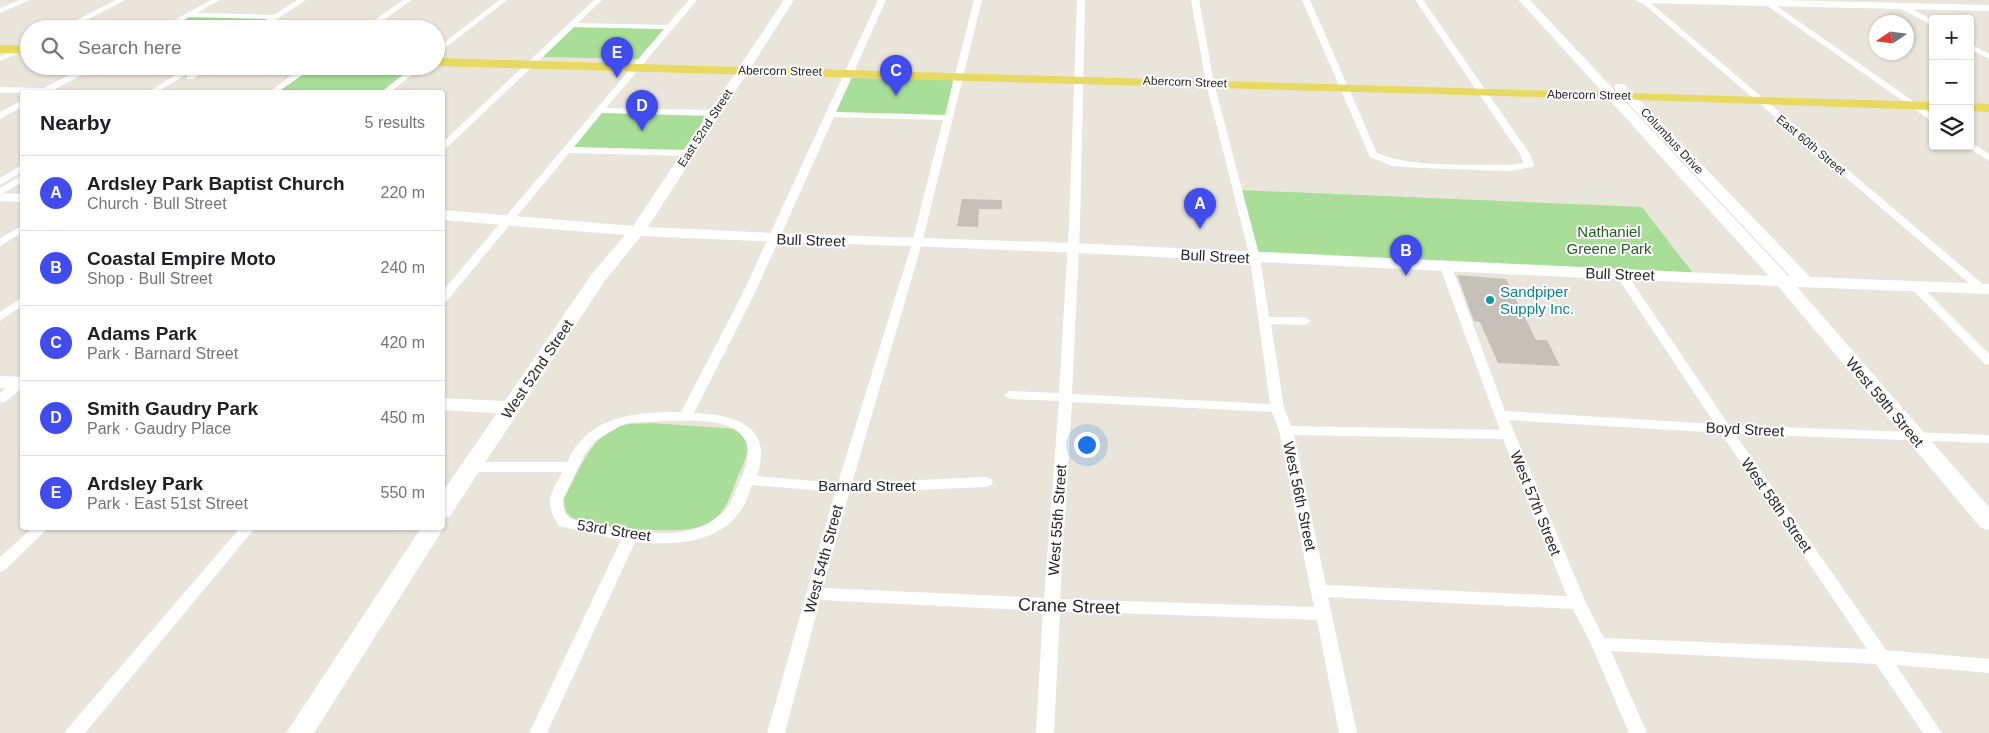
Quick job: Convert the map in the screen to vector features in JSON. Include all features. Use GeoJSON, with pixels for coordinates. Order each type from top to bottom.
{"type":"FeatureCollection","features":[{"type":"Feature","properties":{"kind":"main road"},"geometry":{"type":"LineString","coordinates":[[0,43],[20,46]]}},
{"type":"Feature","properties":{"kind":"main road"},"geometry":{"type":"LineString","coordinates":[[0,49],[20,48]]}},
{"type":"Feature","properties":{"kind":"main road","name":"Abercorn Street"},"geometry":{"type":"LineString","coordinates":[[445,55],[535,61]]}},
{"type":"Feature","properties":{"kind":"main road","name":"Abercorn Street"},"geometry":{"type":"LineString","coordinates":[[445,62],[535,61],[1480,89],[1616,91],[1754,96],[1929,106]]}},
{"type":"Feature","properties":{"kind":"main road","name":"Abercorn Street"},"geometry":{"type":"LineString","coordinates":[[1754,96],[1929,96]]}},
{"type":"Feature","properties":{"kind":"main road"},"geometry":{"type":"LineString","coordinates":[[1974,96],[1989,97]]}},
{"type":"Feature","properties":{"kind":"main road"},"geometry":{"type":"LineString","coordinates":[[1974,107],[1989,108]]}},
{"type":"Feature","properties":{"kind":"street"},"geometry":{"type":"LineString","coordinates":[[0,12],[26,0]]}},
{"type":"Feature","properties":{"kind":"street"},"geometry":{"type":"LineString","coordinates":[[81,20],[121,0]]}},
{"type":"Feature","properties":{"kind":"street"},"geometry":{"type":"LineString","coordinates":[[179,20],[216,0]]}},
{"type":"Feature","properties":{"kind":"street"},"geometry":{"type":"LineString","coordinates":[[379,20],[408,0]]}},
{"type":"Feature","properties":{"kind":"street"},"geometry":{"type":"LineString","coordinates":[[445,47],[503,0]]}},
{"type":"Feature","properties":{"kind":"street"},"geometry":{"type":"LineString","coordinates":[[445,146],[598,0]]}},
{"type":"Feature","properties":{"kind":"street"},"geometry":{"type":"LineString","coordinates":[[445,297],[510,222],[599,110],[693,0]]}},
{"type":"Feature","properties":{"kind":"street","name":"East 52nd Street"},"geometry":{"type":"LineString","coordinates":[[638,231],[789,0]]}},
{"type":"Feature","properties":{"kind":"street"},"geometry":{"type":"LineString","coordinates":[[685,417],[747,297],[772,238],[852,69],[882,0]]}},
{"type":"Feature","properties":{"kind":"street","name":"West 54th Street"},"geometry":{"type":"LineString","coordinates":[[776,733],[842,488],[917,243],[978,0]]}},
{"type":"Feature","properties":{"kind":"street","name":"West 55th Street"},"geometry":{"type":"LineString","coordinates":[[1045,733],[1050,606],[1066,397],[1074,248],[1076,76],[1081,0]]}},
{"type":"Feature","properties":{"kind":"street","name":"West 56th Street"},"geometry":{"type":"LineString","coordinates":[[1195,0],[1210,80],[1255,258],[1277,408],[1286,430],[1348,733]]}},
{"type":"Feature","properties":{"kind":"street"},"geometry":{"type":"LineString","coordinates":[[1306,0],[1372,148],[1373,155],[1392,163],[1420,165],[1510,168],[1529,165],[1525,154],[1419,0]]}},
{"type":"Feature","properties":{"kind":"street","name":"Columbus Drive"},"geometry":{"type":"LineString","coordinates":[[1524,0],[1805,282]]}},
{"type":"Feature","properties":{"kind":"street","name":"Columbus Drive"},"geometry":{"type":"LineString","coordinates":[[1538,0],[1783,281]]}},
{"type":"Feature","properties":{"kind":"street"},"geometry":{"type":"LineString","coordinates":[[1642,0],[1989,8]]}},
{"type":"Feature","properties":{"kind":"street","name":"East 60th Street"},"geometry":{"type":"LineString","coordinates":[[1642,0],[1754,96],[1985,288]]}},
{"type":"Feature","properties":{"kind":"street"},"geometry":{"type":"LineString","coordinates":[[270,20],[305,2]]}},
{"type":"Feature","properties":{"kind":"street"},"geometry":{"type":"LineString","coordinates":[[280,20],[305,2]]}},
{"type":"Feature","properties":{"kind":"street"},"geometry":{"type":"LineString","coordinates":[[1765,2],[1929,116]]}},
{"type":"Feature","properties":{"kind":"street"},"geometry":{"type":"LineString","coordinates":[[1902,6],[1929,22]]}},
{"type":"Feature","properties":{"kind":"street"},"geometry":{"type":"LineString","coordinates":[[188,15],[274,17]]}},
{"type":"Feature","properties":{"kind":"street"},"geometry":{"type":"LineString","coordinates":[[572,25],[669,27]]}},
{"type":"Feature","properties":{"kind":"street"},"geometry":{"type":"LineString","coordinates":[[1974,48],[1989,57]]}},
{"type":"Feature","properties":{"kind":"street"},"geometry":{"type":"LineString","coordinates":[[0,59],[20,50]]}},
{"type":"Feature","properties":{"kind":"street"},"geometry":{"type":"LineString","coordinates":[[50,90],[77,75]]}},
{"type":"Feature","properties":{"kind":"street"},"geometry":{"type":"LineString","coordinates":[[155,90],[181,75]]}},
{"type":"Feature","properties":{"kind":"street"},"geometry":{"type":"LineString","coordinates":[[168,90],[193,75]]}},
{"type":"Feature","properties":{"kind":"street"},"geometry":{"type":"LineString","coordinates":[[275,90],[298,75]]}},
{"type":"Feature","properties":{"kind":"street"},"geometry":{"type":"LineString","coordinates":[[388,90],[407,75]]}},
{"type":"Feature","properties":{"kind":"street"},"geometry":{"type":"LineString","coordinates":[[0,90],[20,91]]}},
{"type":"Feature","properties":{"kind":"street"},"geometry":{"type":"LineString","coordinates":[[0,116],[20,105]]}},
{"type":"Feature","properties":{"kind":"street"},"geometry":{"type":"LineString","coordinates":[[599,110],[714,113]]}},
{"type":"Feature","properties":{"kind":"street"},"geometry":{"type":"LineString","coordinates":[[831,114],[949,118]]}},
{"type":"Feature","properties":{"kind":"street"},"geometry":{"type":"LineString","coordinates":[[1974,148],[1989,158]]}},
{"type":"Feature","properties":{"kind":"street"},"geometry":{"type":"LineString","coordinates":[[567,150],[688,153]]}},
{"type":"Feature","properties":{"kind":"street"},"geometry":{"type":"LineString","coordinates":[[0,182],[20,169]]}},
{"type":"Feature","properties":{"kind":"street"},"geometry":{"type":"LineString","coordinates":[[0,192],[20,179]]}},
{"type":"Feature","properties":{"kind":"street"},"geometry":{"type":"LineString","coordinates":[[0,197],[20,198]]}},
{"type":"Feature","properties":{"kind":"street","name":"Bull Street"},"geometry":{"type":"LineString","coordinates":[[445,215],[638,231],[772,238],[1074,248],[1622,275],[1985,288]]}},
{"type":"Feature","properties":{"kind":"street"},"geometry":{"type":"LineString","coordinates":[[0,244],[20,231]]}},
{"type":"Feature","properties":{"kind":"street","name":"West 52nd Street"},"geometry":{"type":"LineString","coordinates":[[445,508],[597,279],[638,231]]}},
{"type":"Feature","properties":{"kind":"street","name":"West 57th Street"},"geometry":{"type":"LineString","coordinates":[[1446,267],[1500,415],[1578,603],[1599,644],[1638,733]]}},
{"type":"Feature","properties":{"kind":"street","name":"West 58th Street"},"geometry":{"type":"LineString","coordinates":[[1622,275],[1724,429],[1933,733]]}},
{"type":"Feature","properties":{"kind":"street","name":"West 59th Street"},"geometry":{"type":"LineString","coordinates":[[1783,281],[1989,522]]}},
{"type":"Feature","properties":{"kind":"street"},"geometry":{"type":"LineString","coordinates":[[1915,286],[1989,361]]}},
{"type":"Feature","properties":{"kind":"street"},"geometry":{"type":"LineString","coordinates":[[0,317],[20,302]]}},
{"type":"Feature","properties":{"kind":"street"},"geometry":{"type":"LineString","coordinates":[[1264,320],[1305,321]]}},
{"type":"Feature","properties":{"kind":"street"},"geometry":{"type":"LineString","coordinates":[[0,382],[20,383]]}},
{"type":"Feature","properties":{"kind":"street"},"geometry":{"type":"LineString","coordinates":[[0,399],[20,384]]}},
{"type":"Feature","properties":{"kind":"street"},"geometry":{"type":"LineString","coordinates":[[1010,395],[1277,408]]}},
{"type":"Feature","properties":{"kind":"street"},"geometry":{"type":"LineString","coordinates":[[445,404],[511,408]]}},
{"type":"Feature","properties":{"kind":"street","name":"Boyd Street"},"geometry":{"type":"LineString","coordinates":[[1500,415],[1724,429],[1989,439]]}},
{"type":"Feature","properties":{"kind":"street","name":"53rd Street"},"geometry":{"type":"LineString","coordinates":[[685,417],[732,423],[748,433],[753,444],[755,455],[754,467],[736,508],[725,519],[704,532],[675,536],[631,535],[564,522],[557,511],[556,498],[590,438],[615,423],[628,419],[685,417]]}},
{"type":"Feature","properties":{"kind":"street"},"geometry":{"type":"LineString","coordinates":[[1286,430],[1509,435]]}},
{"type":"Feature","properties":{"kind":"street"},"geometry":{"type":"LineString","coordinates":[[472,467],[572,467]]}},
{"type":"Feature","properties":{"kind":"street","name":"Barnard Street"},"geometry":{"type":"LineString","coordinates":[[749,480],[842,488],[986,482]]}},
{"type":"Feature","properties":{"kind":"street"},"geometry":{"type":"LineString","coordinates":[[0,566],[39,530]]}},
{"type":"Feature","properties":{"kind":"street"},"geometry":{"type":"LineString","coordinates":[[74,733],[246,530]]}},
{"type":"Feature","properties":{"kind":"street"},"geometry":{"type":"LineString","coordinates":[[299,733],[431,530]]}},
{"type":"Feature","properties":{"kind":"street"},"geometry":{"type":"LineString","coordinates":[[538,733],[631,535]]}},
{"type":"Feature","properties":{"kind":"street"},"geometry":{"type":"LineString","coordinates":[[1320,591],[1578,603]]}},
{"type":"Feature","properties":{"kind":"street","name":"Crane Street"},"geometry":{"type":"LineString","coordinates":[[813,594],[1050,606],[1325,614]]}},
{"type":"Feature","properties":{"kind":"street"},"geometry":{"type":"LineString","coordinates":[[1599,644],[1882,657],[1989,666]]}},
{"type":"Feature","properties":{"kind":"green space"},"geometry":{"type":"Polygon","coordinates":[[[190,16],[268,18],[265,20],[183,20],[190,16]]]}},
{"type":"Feature","properties":{"kind":"green space"},"geometry":{"type":"Polygon","coordinates":[[[574,27],[664,29],[638,59],[543,57],[574,27]]]}},
{"type":"Feature","properties":{"kind":"green space"},"geometry":{"type":"Polygon","coordinates":[[[302,75],[404,75],[384,90],[280,90],[302,75]]]}},
{"type":"Feature","properties":{"kind":"green space"},"geometry":{"type":"Polygon","coordinates":[[[852,78],[953,80],[946,116],[835,113],[852,78]]]}},
{"type":"Feature","properties":{"kind":"green space"},"geometry":{"type":"Polygon","coordinates":[[[599,110],[713,113],[688,153],[567,150],[599,110]]]}},
{"type":"Feature","properties":{"kind":"green space","name":"Nathaniel Greene Park"},"geometry":{"type":"Polygon","coordinates":[[[1238,190],[1642,207],[1696,277],[1255,258],[1238,190]]]}},
{"type":"Feature","properties":{"kind":"green space"},"geometry":{"type":"Polygon","coordinates":[[[651,423],[737,429],[742,435],[747,446],[746,456],[728,501],[716,519],[698,527],[649,530],[584,524],[569,515],[565,508],[564,499],[587,455],[603,436],[613,429],[627,424],[651,423]]]}},
{"type":"Feature","properties":{"kind":"building"},"geometry":{"type":"Polygon","coordinates":[[[962,199],[1002,200],[1002,209],[979,209],[978,227],[957,226],[962,199]]]}},
{"type":"Feature","properties":{"kind":"building","name":"Sandpiper Supply Inc."},"geometry":{"type":"Polygon","coordinates":[[[1457,275],[1506,279],[1536,340],[1547,340],[1560,366],[1498,363],[1480,322],[1474,321],[1457,275]]]}},
{"type":"Feature","properties":{"kind":"place","name":"Ardsley Park"},"geometry":{"type":"Point","coordinates":[617,78]}},
{"type":"Feature","properties":{"kind":"place","name":"Adams Park"},"geometry":{"type":"Point","coordinates":[896,96]}},
{"type":"Feature","properties":{"kind":"place","name":"Smith Gaudry Park"},"geometry":{"type":"Point","coordinates":[642,131]}},
{"type":"Feature","properties":{"kind":"place","name":"Ardsley Park Baptist Church"},"geometry":{"type":"Point","coordinates":[1200,229]}},
{"type":"Feature","properties":{"kind":"place","name":"Coastal Empire Moto"},"geometry":{"type":"Point","coordinates":[1406,276]}},
{"type":"Feature","properties":{"kind":"place","name":"Sandpiper Supply Inc."},"geometry":{"type":"Point","coordinates":[1490,300]}}]}
